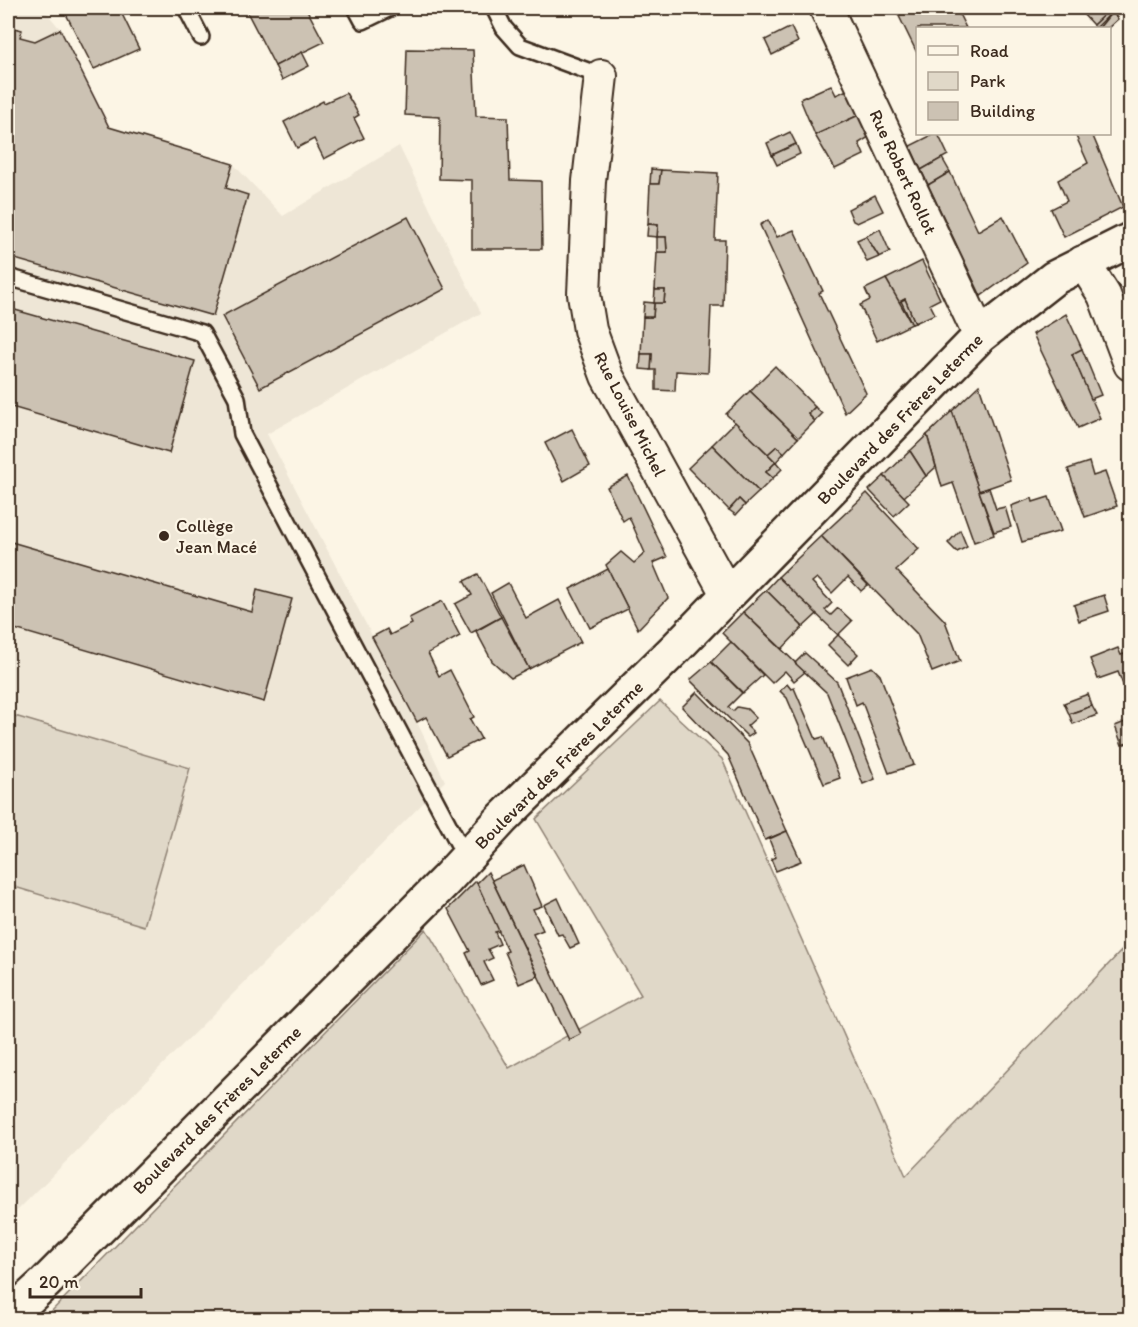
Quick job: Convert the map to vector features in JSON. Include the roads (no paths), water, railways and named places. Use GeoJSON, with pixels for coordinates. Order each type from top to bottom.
{"type":"FeatureCollection","features":[{"type":"Feature","properties":{"kind":"street","name":"Rue Robert Rollot"},"geometry":{"type":"LineString","coordinates":[[826,8],[980,336]]}},
{"type":"Feature","properties":{"kind":"street","name":"Rue Louise Michel"},"geometry":{"type":"LineString","coordinates":[[601,76],[589,181],[584,294],[590,330],[607,376],[727,594]]}},
{"type":"Feature","properties":{"kind":"street","name":"Boulevard des Frères Leterme"},"geometry":{"type":"LineString","coordinates":[[8,1317],[54,1274],[980,336],[1054,278],[1131,240]]}},
{"type":"Feature","properties":{"kind":"street"},"geometry":{"type":"LineString","coordinates":[[1083,262],[1104,295],[1131,364]]}},
{"type":"Feature","properties":{"kind":"lane"},"geometry":{"type":"LineString","coordinates":[[186,8],[201,37]]}},
{"type":"Feature","properties":{"kind":"lane"},"geometry":{"type":"LineString","coordinates":[[357,8],[363,21],[390,8]]}},
{"type":"Feature","properties":{"kind":"lane"},"geometry":{"type":"LineString","coordinates":[[494,8],[504,28],[520,46],[601,76]]}},
{"type":"Feature","properties":{"kind":"lane"},"geometry":{"type":"LineString","coordinates":[[8,277],[202,333],[237,398],[242,434],[466,858]]}},
{"type":"Feature","properties":{"kind":"place","name":"Collège Jean Macé"},"geometry":{"type":"Point","coordinates":[164,536]}}]}
